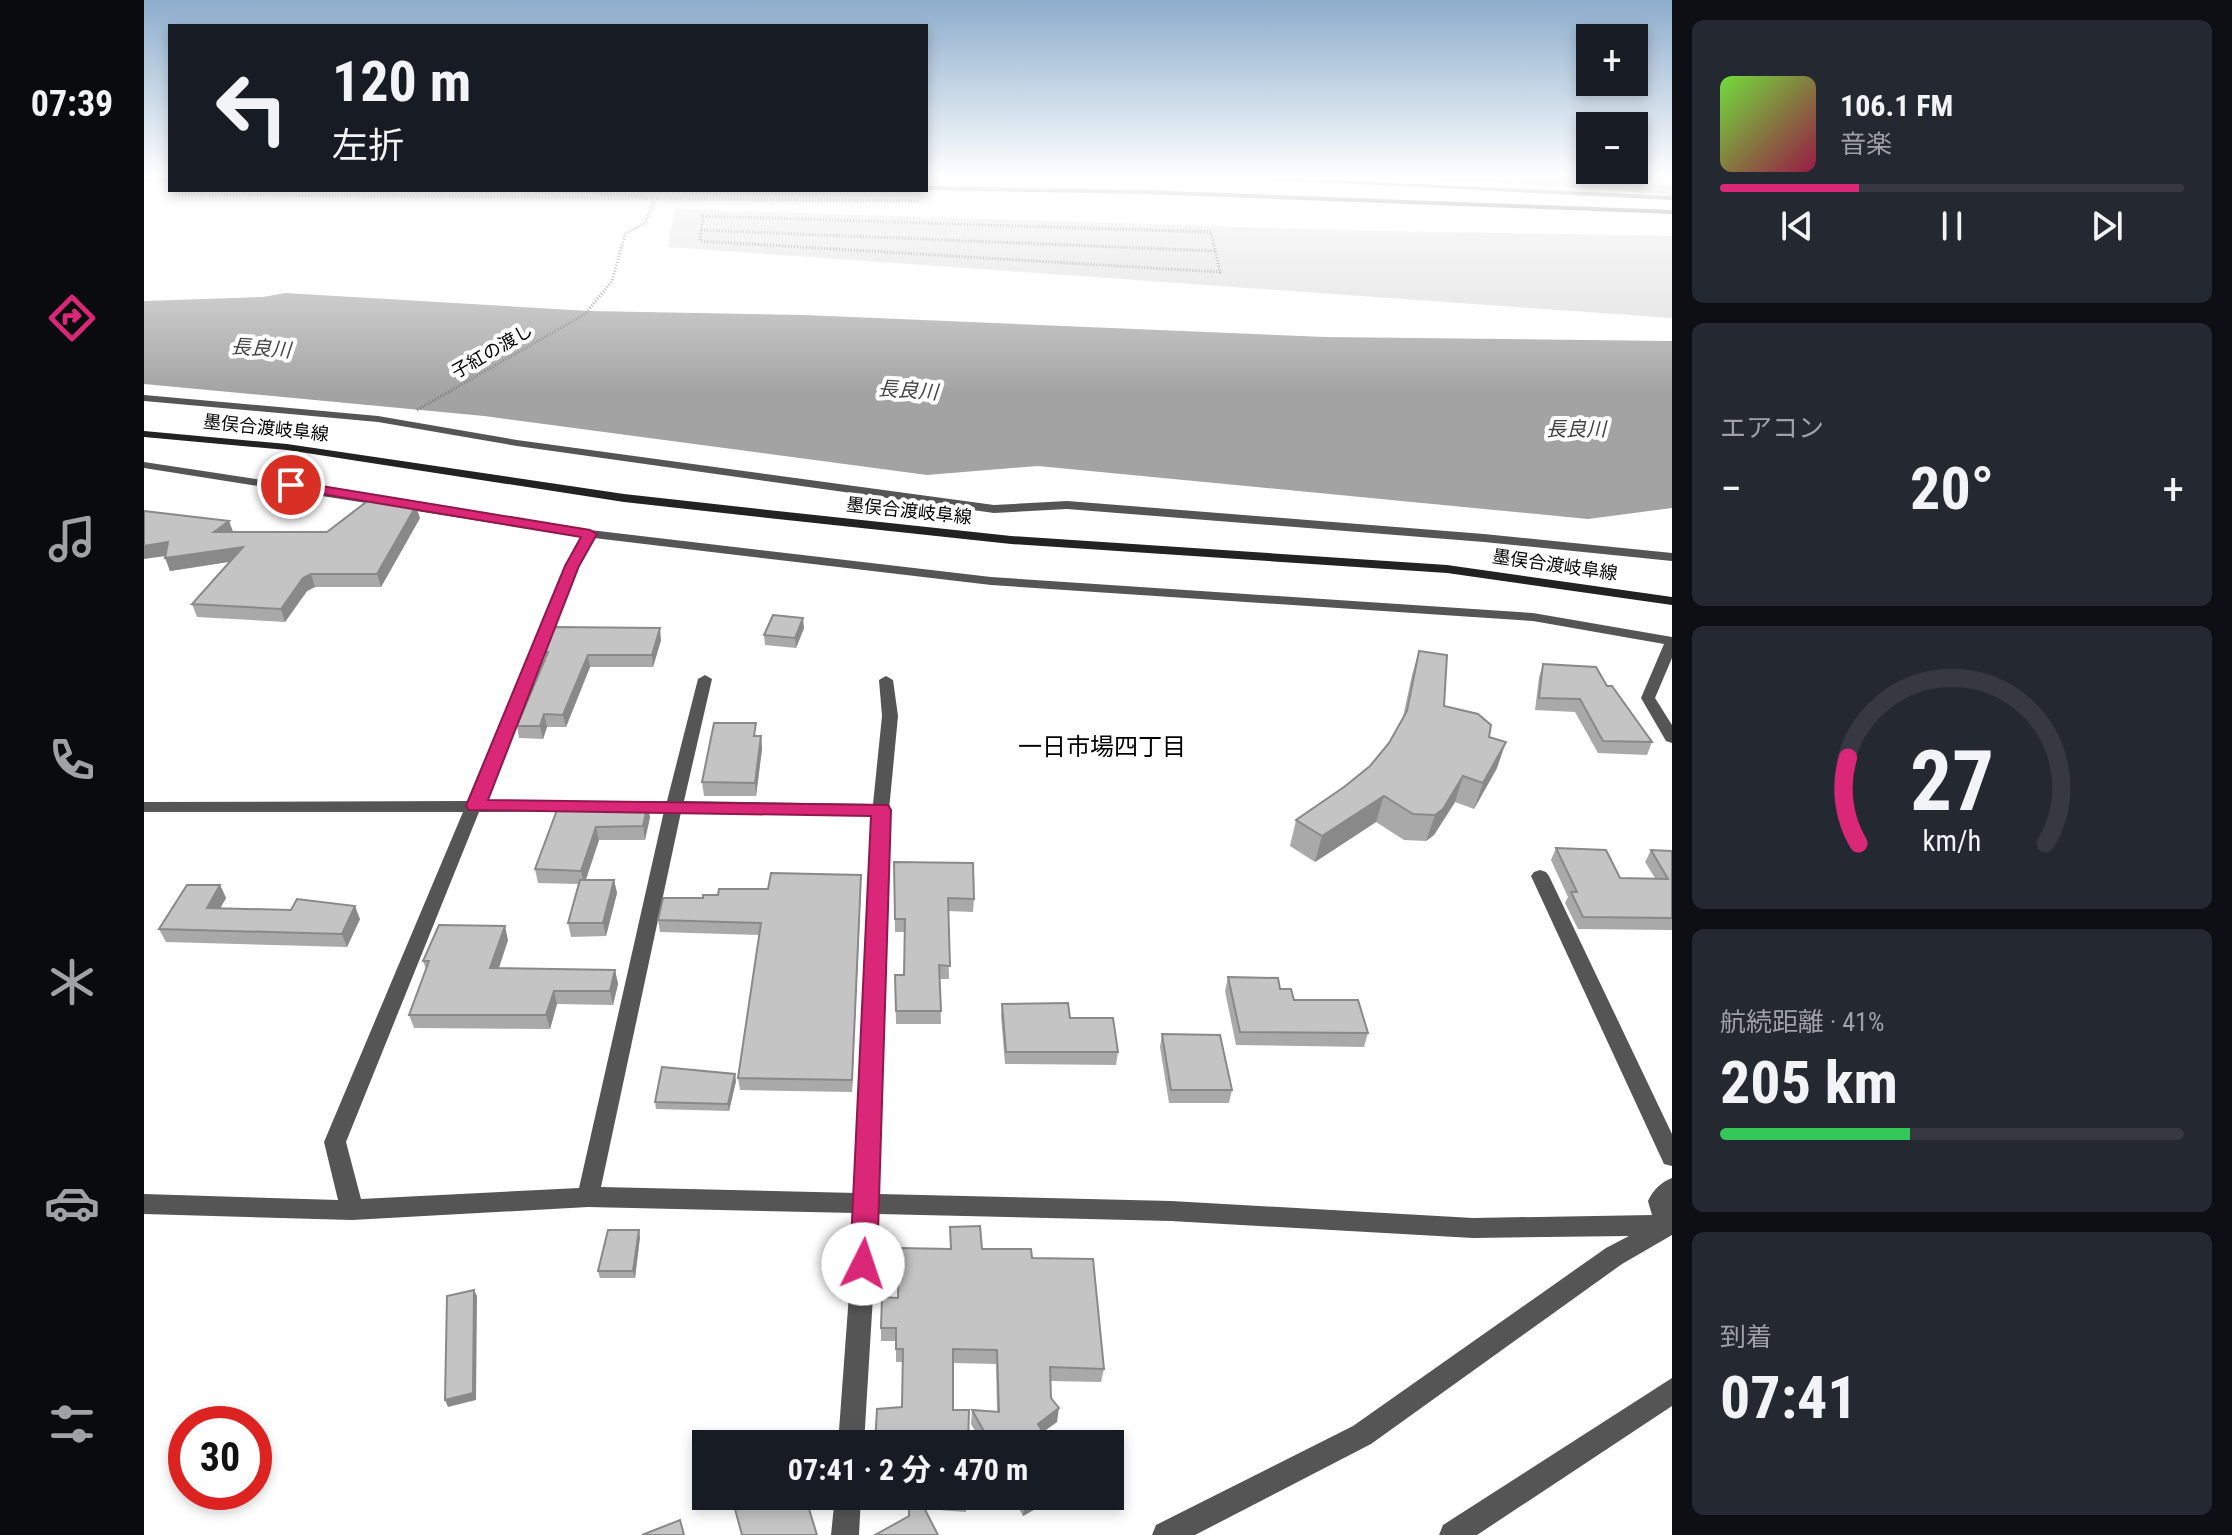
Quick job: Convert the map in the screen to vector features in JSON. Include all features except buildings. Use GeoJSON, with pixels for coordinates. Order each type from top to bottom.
{"type":"FeatureCollection","features":[{"type":"Feature","properties":{"kind":"main road","name":"墨俣合渡岐阜線"},"geometry":{"type":"LineString","coordinates":[[144,434],[287,447],[624,498],[768,514],[1011,540],[1447,569],[1672,601]]}},
{"type":"Feature","properties":{"kind":"street"},"geometry":{"type":"LineString","coordinates":[[144,398],[378,419],[546,448],[994,509],[1067,505],[1484,538],[1672,557]]}},
{"type":"Feature","properties":{"kind":"street"},"geometry":{"type":"LineString","coordinates":[[144,465],[590,534],[1004,582],[1518,616],[1672,641],[1648,698],[1672,738]]}},
{"type":"Feature","properties":{"kind":"street"},"geometry":{"type":"LineString","coordinates":[[352,1210],[335,1142],[370,1063],[378,1031],[476,806],[572,566],[590,534]]}},
{"type":"Feature","properties":{"kind":"street"},"geometry":{"type":"LineString","coordinates":[[588,1197],[705,679]]}},
{"type":"Feature","properties":{"kind":"street"},"geometry":{"type":"LineString","coordinates":[[852,1430],[867,1204],[881,810],[890,716],[886,680]]}},
{"type":"Feature","properties":{"kind":"street"},"geometry":{"type":"LineString","coordinates":[[144,807],[674,806],[881,810]]}},
{"type":"Feature","properties":{"kind":"street"},"geometry":{"type":"LineString","coordinates":[[1540,876],[1672,1157]]}},
{"type":"Feature","properties":{"kind":"street"},"geometry":{"type":"LineString","coordinates":[[1670,1225],[1659,1201],[1672,1188]]}},
{"type":"Feature","properties":{"kind":"street"},"geometry":{"type":"LineString","coordinates":[[144,1204],[352,1210],[588,1197],[1171,1211],[1473,1228],[1670,1225]]}},
{"type":"Feature","properties":{"kind":"street"},"geometry":{"type":"LineString","coordinates":[[1166,1535],[1362,1435],[1614,1256],[1670,1225]]}},
{"type":"Feature","properties":{"kind":"street"},"geometry":{"type":"LineString","coordinates":[[1453,1535],[1672,1391]]}},
{"type":"Feature","properties":{"kind":"street"},"geometry":{"type":"LineString","coordinates":[[845,1535],[847,1510]]}},
{"type":"Feature","properties":{"kind":"path","name":"子紅の渡し"},"geometry":{"type":"LineString","coordinates":[[413,412],[585,314],[612,281],[621,250]]}},
{"type":"Feature","properties":{"kind":"path"},"geometry":{"type":"LineString","coordinates":[[845,250],[1220,272],[1215,251],[1182,250]]}},
{"type":"Feature","properties":{"kind":"shaded area"},"geometry":{"type":"Polygon","coordinates":[[[705,250],[1672,250],[1672,318],[705,250]]]}},
{"type":"Feature","properties":{"kind":"water","name":"長良川"},"geometry":{"type":"Polygon","coordinates":[[[285,293],[589,311],[804,315],[1325,337],[1672,341],[1672,508],[1588,519],[1038,466],[927,475],[484,416],[144,384],[144,301],[263,297],[285,293]]]}},
{"type":"Feature","properties":{"kind":"district","name":"一日市場四丁目"},"geometry":{"type":"Point","coordinates":[1102,747]}},
{"type":"Feature","properties":{"kind":"route"},"geometry":{"type":"LineString","coordinates":[[291,485],[590,534],[572,566],[476,806],[881,810],[863,1264]]}}]}
